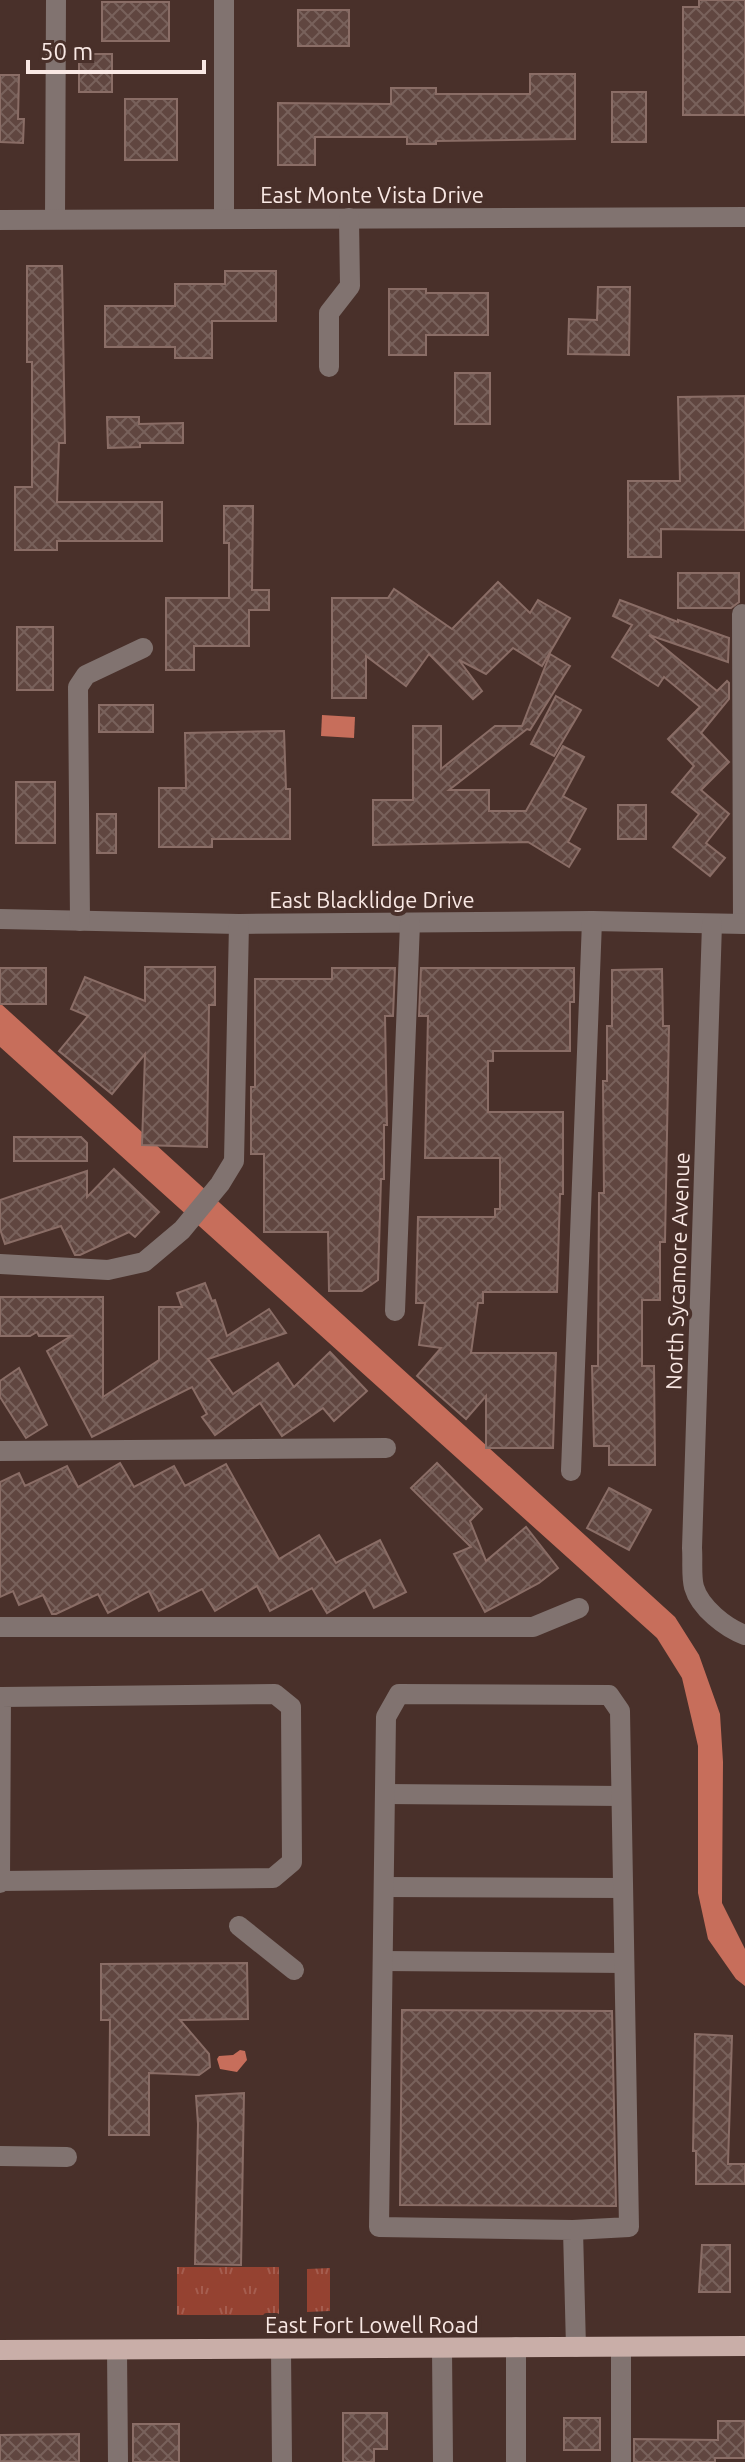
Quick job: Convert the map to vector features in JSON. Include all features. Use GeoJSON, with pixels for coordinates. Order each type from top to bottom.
{"type":"FeatureCollection","features":[{"type":"Feature","properties":{"kind":"main road","name":"East Fort Lowell Road"},"geometry":{"type":"LineString","coordinates":[[0,2350],[745,2346]]}},
{"type":"Feature","properties":{"kind":"street"},"geometry":{"type":"LineString","coordinates":[[55,219],[56,0]]}},
{"type":"Feature","properties":{"kind":"street"},"geometry":{"type":"LineString","coordinates":[[224,0],[224,219]]}},
{"type":"Feature","properties":{"kind":"street","name":"East Monte Vista Drive"},"geometry":{"type":"LineString","coordinates":[[0,220],[745,217]]}},
{"type":"Feature","properties":{"kind":"street"},"geometry":{"type":"LineString","coordinates":[[329,367],[329,313],[350,286],[349,218]]}},
{"type":"Feature","properties":{"kind":"street"},"geometry":{"type":"LineString","coordinates":[[742,614],[744,924]]}},
{"type":"Feature","properties":{"kind":"street"},"geometry":{"type":"LineString","coordinates":[[80,921],[78,687],[86,675],[143,648]]}},
{"type":"Feature","properties":{"kind":"street","name":"East Blacklidge Drive"},"geometry":{"type":"LineString","coordinates":[[0,919],[239,924],[592,921],[744,924]]}},
{"type":"Feature","properties":{"kind":"street"},"geometry":{"type":"LineString","coordinates":[[571,1471],[592,921]]}},
{"type":"Feature","properties":{"kind":"street"},"geometry":{"type":"LineString","coordinates":[[395,1311],[410,923]]}},
{"type":"Feature","properties":{"kind":"street"},"geometry":{"type":"LineString","coordinates":[[0,1264],[108,1270],[144,1262],[182,1230],[220,1184],[234,1161],[239,924]]}},
{"type":"Feature","properties":{"kind":"street","name":"North Sycamore Avenue"},"geometry":{"type":"LineString","coordinates":[[712,924],[692,1548],[694,1589],[712,1614],[745,1635]]}},
{"type":"Feature","properties":{"kind":"street"},"geometry":{"type":"LineString","coordinates":[[0,1451],[386,1448]]}},
{"type":"Feature","properties":{"kind":"street"},"geometry":{"type":"LineString","coordinates":[[0,1627],[533,1627],[579,1608]]}},
{"type":"Feature","properties":{"kind":"street"},"geometry":{"type":"LineString","coordinates":[[275,1694],[291,1707],[292,1862],[273,1878],[0,1882],[1,1697],[275,1694]]}},
{"type":"Feature","properties":{"kind":"street"},"geometry":{"type":"LineString","coordinates":[[399,1694],[609,1695],[620,1711],[621,1796],[629,2227],[573,2230],[379,2227],[386,1717],[399,1694]]}},
{"type":"Feature","properties":{"kind":"street"},"geometry":{"type":"LineString","coordinates":[[385,1794],[621,1796]]}},
{"type":"Feature","properties":{"kind":"street"},"geometry":{"type":"LineString","coordinates":[[384,1887],[623,1888]]}},
{"type":"Feature","properties":{"kind":"street"},"geometry":{"type":"LineString","coordinates":[[239,1926],[294,1970]]}},
{"type":"Feature","properties":{"kind":"street"},"geometry":{"type":"LineString","coordinates":[[383,1961],[624,1963]]}},
{"type":"Feature","properties":{"kind":"street"},"geometry":{"type":"LineString","coordinates":[[0,2156],[67,2157]]}},
{"type":"Feature","properties":{"kind":"street"},"geometry":{"type":"LineString","coordinates":[[573,2230],[576,2347]]}},
{"type":"Feature","properties":{"kind":"street"},"geometry":{"type":"LineString","coordinates":[[516,2347],[516,2462]]}},
{"type":"Feature","properties":{"kind":"street"},"geometry":{"type":"LineString","coordinates":[[621,2347],[621,2462]]}},
{"type":"Feature","properties":{"kind":"street"},"geometry":{"type":"LineString","coordinates":[[442,2348],[443,2462]]}},
{"type":"Feature","properties":{"kind":"street"},"geometry":{"type":"LineString","coordinates":[[281,2349],[282,2462]]}},
{"type":"Feature","properties":{"kind":"street"},"geometry":{"type":"LineString","coordinates":[[117,2350],[118,2462]]}},
{"type":"Feature","properties":{"kind":"green space"},"geometry":{"type":"Polygon","coordinates":[[[177,2267],[279,2267],[279,2315],[177,2315],[177,2267]]]}},
{"type":"Feature","properties":{"kind":"green space"},"geometry":{"type":"Polygon","coordinates":[[[330,2268],[330,2311],[307,2312],[307,2269],[330,2268]]]}},
{"type":"Feature","properties":{"kind":"shaded area"},"geometry":{"type":"Polygon","coordinates":[[[322,715],[355,717],[354,738],[321,736],[322,715]]]}},
{"type":"Feature","properties":{"kind":"shaded area"},"geometry":{"type":"Polygon","coordinates":[[[0,1003],[675,1617],[699,1655],[720,1714],[723,1762],[722,1903],[745,1949],[745,1986],[736,1979],[708,1939],[698,1893],[698,1746],[682,1678],[657,1638],[0,1047],[0,1003]]]}},
{"type":"Feature","properties":{"kind":"shaded area"},"geometry":{"type":"Polygon","coordinates":[[[240,2050],[245,2051],[247,2060],[237,2072],[220,2069],[219,2056],[233,2055],[240,2050]]]}},
{"type":"Feature","properties":{"kind":"building"},"geometry":{"type":"Polygon","coordinates":[[[699,0],[745,0],[745,115],[683,115],[683,7],[699,7],[699,0]]]}},
{"type":"Feature","properties":{"kind":"building"},"geometry":{"type":"Polygon","coordinates":[[[102,2],[169,2],[169,41],[102,41],[102,2]]]}},
{"type":"Feature","properties":{"kind":"building"},"geometry":{"type":"Polygon","coordinates":[[[298,10],[349,10],[349,46],[298,46],[298,10]]]}},
{"type":"Feature","properties":{"kind":"building"},"geometry":{"type":"Polygon","coordinates":[[[79,54],[112,54],[112,92],[79,92],[79,54]]]}},
{"type":"Feature","properties":{"kind":"building"},"geometry":{"type":"Polygon","coordinates":[[[530,74],[575,74],[575,139],[407,144],[407,137],[315,137],[315,165],[278,165],[278,103],[391,104],[391,88],[436,88],[436,94],[530,94],[530,74]]]}},
{"type":"Feature","properties":{"kind":"building"},"geometry":{"type":"Polygon","coordinates":[[[0,75],[19,75],[18,119],[24,119],[23,143],[0,142],[0,75]]]}},
{"type":"Feature","properties":{"kind":"building"},"geometry":{"type":"Polygon","coordinates":[[[612,92],[646,92],[646,142],[612,142],[612,92]]]}},
{"type":"Feature","properties":{"kind":"building"},"geometry":{"type":"Polygon","coordinates":[[[125,99],[177,99],[177,160],[125,160],[125,99]]]}},
{"type":"Feature","properties":{"kind":"building"},"geometry":{"type":"Polygon","coordinates":[[[27,266],[62,266],[65,443],[59,443],[57,502],[162,502],[162,541],[57,541],[57,550],[15,550],[15,487],[32,487],[32,362],[27,362],[27,266]]]}},
{"type":"Feature","properties":{"kind":"building"},"geometry":{"type":"Polygon","coordinates":[[[225,271],[276,271],[276,321],[212,321],[212,358],[175,358],[175,347],[105,347],[105,306],[175,306],[175,284],[225,284],[225,271]]]}},
{"type":"Feature","properties":{"kind":"building"},"geometry":{"type":"Polygon","coordinates":[[[598,287],[630,287],[629,355],[568,354],[569,319],[597,320],[598,287]]]}},
{"type":"Feature","properties":{"kind":"building"},"geometry":{"type":"Polygon","coordinates":[[[389,289],[426,289],[426,293],[488,293],[488,335],[426,335],[426,355],[389,355],[389,289]]]}},
{"type":"Feature","properties":{"kind":"building"},"geometry":{"type":"Polygon","coordinates":[[[455,373],[490,373],[490,424],[455,424],[455,373]]]}},
{"type":"Feature","properties":{"kind":"building"},"geometry":{"type":"Polygon","coordinates":[[[745,396],[745,530],[661,529],[661,557],[628,557],[628,481],[680,481],[678,397],[745,396]]]}},
{"type":"Feature","properties":{"kind":"building"},"geometry":{"type":"Polygon","coordinates":[[[107,417],[139,417],[139,424],[183,423],[183,443],[140,443],[140,447],[108,448],[107,417]]]}},
{"type":"Feature","properties":{"kind":"building"},"geometry":{"type":"Polygon","coordinates":[[[224,506],[253,506],[252,590],[269,590],[269,610],[249,610],[249,646],[194,646],[194,670],[166,670],[166,598],[229,598],[229,543],[224,543],[224,506]]]}},
{"type":"Feature","properties":{"kind":"building"},"geometry":{"type":"Polygon","coordinates":[[[678,573],[739,573],[739,602],[731,608],[678,608],[678,573]]]}},
{"type":"Feature","properties":{"kind":"building"},"geometry":{"type":"Polygon","coordinates":[[[498,582],[530,613],[538,600],[570,618],[542,666],[513,648],[486,674],[459,660],[482,691],[473,699],[429,654],[406,686],[366,656],[366,698],[332,698],[332,598],[388,598],[394,589],[452,629],[498,582]]]}},
{"type":"Feature","properties":{"kind":"building"},"geometry":{"type":"Polygon","coordinates":[[[620,600],[729,638],[728,662],[649,635],[717,691],[727,681],[729,683],[729,699],[701,733],[729,762],[701,790],[729,814],[706,843],[725,858],[710,876],[673,847],[699,814],[672,792],[694,766],[668,739],[700,707],[664,677],[658,686],[612,657],[632,625],[613,616],[620,600]]]}},
{"type":"Feature","properties":{"kind":"building"},"geometry":{"type":"Polygon","coordinates":[[[17,627],[53,627],[53,690],[17,690],[17,627]]]}},
{"type":"Feature","properties":{"kind":"building"},"geometry":{"type":"Polygon","coordinates":[[[550,654],[570,666],[530,730],[527,729],[449,790],[489,790],[489,811],[526,811],[563,746],[584,757],[563,796],[586,809],[568,842],[580,849],[569,867],[528,842],[373,845],[373,800],[413,800],[413,726],[441,726],[441,769],[495,726],[522,726],[550,654]]]}},
{"type":"Feature","properties":{"kind":"building"},"geometry":{"type":"Polygon","coordinates":[[[556,696],[581,710],[554,756],[531,744],[556,696]]]}},
{"type":"Feature","properties":{"kind":"building"},"geometry":{"type":"Polygon","coordinates":[[[99,705],[153,705],[153,732],[99,732],[99,705]]]}},
{"type":"Feature","properties":{"kind":"building"},"geometry":{"type":"Polygon","coordinates":[[[284,731],[286,789],[290,789],[290,839],[212,839],[212,847],[159,847],[159,788],[186,788],[185,733],[284,731]]]}},
{"type":"Feature","properties":{"kind":"building"},"geometry":{"type":"Polygon","coordinates":[[[16,782],[55,782],[55,843],[16,843],[16,782]]]}},
{"type":"Feature","properties":{"kind":"building"},"geometry":{"type":"Polygon","coordinates":[[[618,805],[646,805],[646,839],[618,839],[618,805]]]}},
{"type":"Feature","properties":{"kind":"building"},"geometry":{"type":"Polygon","coordinates":[[[97,814],[116,814],[116,853],[97,853],[97,814]]]}},
{"type":"Feature","properties":{"kind":"building"},"geometry":{"type":"Polygon","coordinates":[[[145,967],[215,967],[215,1005],[209,1005],[207,1147],[142,1145],[145,1054],[112,1094],[59,1051],[88,1016],[71,1009],[85,977],[145,1001],[145,967]]]}},
{"type":"Feature","properties":{"kind":"building"},"geometry":{"type":"Polygon","coordinates":[[[0,968],[46,968],[46,1004],[0,1004],[0,968]]]}},
{"type":"Feature","properties":{"kind":"building"},"geometry":{"type":"Polygon","coordinates":[[[332,968],[395,968],[393,1016],[385,1016],[387,1125],[384,1125],[378,1280],[362,1291],[329,1291],[328,1232],[264,1232],[264,1154],[251,1154],[251,1087],[255,1087],[255,979],[332,979],[332,968]]]}},
{"type":"Feature","properties":{"kind":"building"},"geometry":{"type":"Polygon","coordinates":[[[421,968],[574,968],[570,1051],[493,1051],[493,1061],[488,1061],[488,1112],[563,1112],[563,1194],[560,1194],[557,1292],[483,1292],[483,1303],[478,1303],[471,1353],[556,1353],[553,1448],[486,1448],[486,1396],[466,1419],[417,1376],[441,1348],[419,1345],[425,1303],[416,1303],[418,1217],[495,1217],[495,1209],[500,1209],[500,1158],[425,1158],[428,1016],[419,1016],[421,968]]]}},
{"type":"Feature","properties":{"kind":"building"},"geometry":{"type":"Polygon","coordinates":[[[662,969],[663,1026],[669,1026],[665,1242],[660,1242],[660,1300],[642,1300],[642,1366],[654,1366],[655,1465],[609,1465],[609,1446],[594,1446],[592,1366],[598,1366],[599,1193],[604,1193],[603,1081],[607,1081],[607,1026],[612,1026],[612,970],[662,969]]]}},
{"type":"Feature","properties":{"kind":"building"},"geometry":{"type":"Polygon","coordinates":[[[14,1137],[81,1137],[87,1143],[87,1161],[14,1161],[14,1137]]]}},
{"type":"Feature","properties":{"kind":"building"},"geometry":{"type":"Polygon","coordinates":[[[114,1169],[159,1212],[135,1237],[129,1232],[80,1255],[75,1255],[61,1226],[5,1244],[0,1229],[0,1200],[87,1171],[87,1197],[114,1169]]]}},
{"type":"Feature","properties":{"kind":"building"},"geometry":{"type":"Polygon","coordinates":[[[205,1283],[212,1301],[215,1300],[227,1336],[269,1309],[286,1333],[208,1359],[233,1394],[278,1363],[294,1387],[330,1352],[367,1391],[334,1421],[323,1408],[282,1436],[260,1403],[215,1435],[202,1417],[207,1414],[192,1387],[92,1437],[47,1351],[71,1336],[39,1336],[37,1332],[30,1336],[0,1336],[0,1297],[103,1297],[103,1397],[159,1360],[159,1307],[182,1307],[177,1293],[205,1283]]]}},
{"type":"Feature","properties":{"kind":"building"},"geometry":{"type":"Polygon","coordinates":[[[19,1368],[47,1425],[26,1438],[0,1397],[0,1381],[19,1368]]]}},
{"type":"Feature","properties":{"kind":"building"},"geometry":{"type":"Polygon","coordinates":[[[120,1463],[134,1487],[174,1466],[185,1486],[226,1464],[279,1559],[319,1535],[336,1563],[380,1540],[406,1592],[374,1608],[365,1590],[327,1613],[312,1588],[270,1611],[257,1586],[215,1611],[202,1589],[159,1611],[149,1591],[108,1613],[98,1594],[56,1614],[52,1614],[43,1595],[19,1605],[13,1591],[0,1597],[0,1482],[19,1473],[25,1486],[67,1466],[78,1487],[120,1463]]]}},
{"type":"Feature","properties":{"kind":"building"},"geometry":{"type":"Polygon","coordinates":[[[437,1463],[482,1509],[470,1521],[486,1561],[526,1527],[558,1568],[539,1583],[485,1612],[454,1554],[471,1547],[411,1488],[437,1463]]]}},
{"type":"Feature","properties":{"kind":"building"},"geometry":{"type":"Polygon","coordinates":[[[609,1488],[651,1510],[629,1550],[587,1528],[609,1488]]]}},
{"type":"Feature","properties":{"kind":"building"},"geometry":{"type":"Polygon","coordinates":[[[247,1963],[248,2019],[180,2020],[209,2054],[210,2067],[199,2075],[149,2073],[149,2135],[109,2135],[110,2020],[101,2020],[101,1964],[247,1963]]]}},
{"type":"Feature","properties":{"kind":"building"},"geometry":{"type":"Polygon","coordinates":[[[402,2010],[612,2011],[616,2206],[400,2205],[402,2010]]]}},
{"type":"Feature","properties":{"kind":"building"},"geometry":{"type":"Polygon","coordinates":[[[695,2034],[732,2036],[728,2164],[745,2164],[745,2184],[696,2184],[696,2151],[693,2151],[695,2034]]]}},
{"type":"Feature","properties":{"kind":"building"},"geometry":{"type":"Polygon","coordinates":[[[244,2093],[241,2265],[195,2264],[196,2096],[244,2093]]]}},
{"type":"Feature","properties":{"kind":"building"},"geometry":{"type":"Polygon","coordinates":[[[702,2245],[730,2245],[730,2292],[699,2292],[702,2245]]]}},
{"type":"Feature","properties":{"kind":"building"},"geometry":{"type":"Polygon","coordinates":[[[343,2413],[387,2413],[387,2449],[374,2449],[374,2462],[343,2462],[343,2413]]]}},
{"type":"Feature","properties":{"kind":"building"},"geometry":{"type":"Polygon","coordinates":[[[564,2418],[600,2418],[600,2450],[564,2450],[564,2418]]]}},
{"type":"Feature","properties":{"kind":"building"},"geometry":{"type":"Polygon","coordinates":[[[718,2421],[745,2421],[745,2458],[715,2458],[715,2462],[634,2462],[634,2439],[718,2440],[718,2421]]]}},
{"type":"Feature","properties":{"kind":"building"},"geometry":{"type":"Polygon","coordinates":[[[133,2424],[179,2424],[179,2462],[133,2462],[133,2424]]]}},
{"type":"Feature","properties":{"kind":"building"},"geometry":{"type":"Polygon","coordinates":[[[79,2434],[79,2462],[0,2461],[0,2435],[79,2434]]]}}]}
